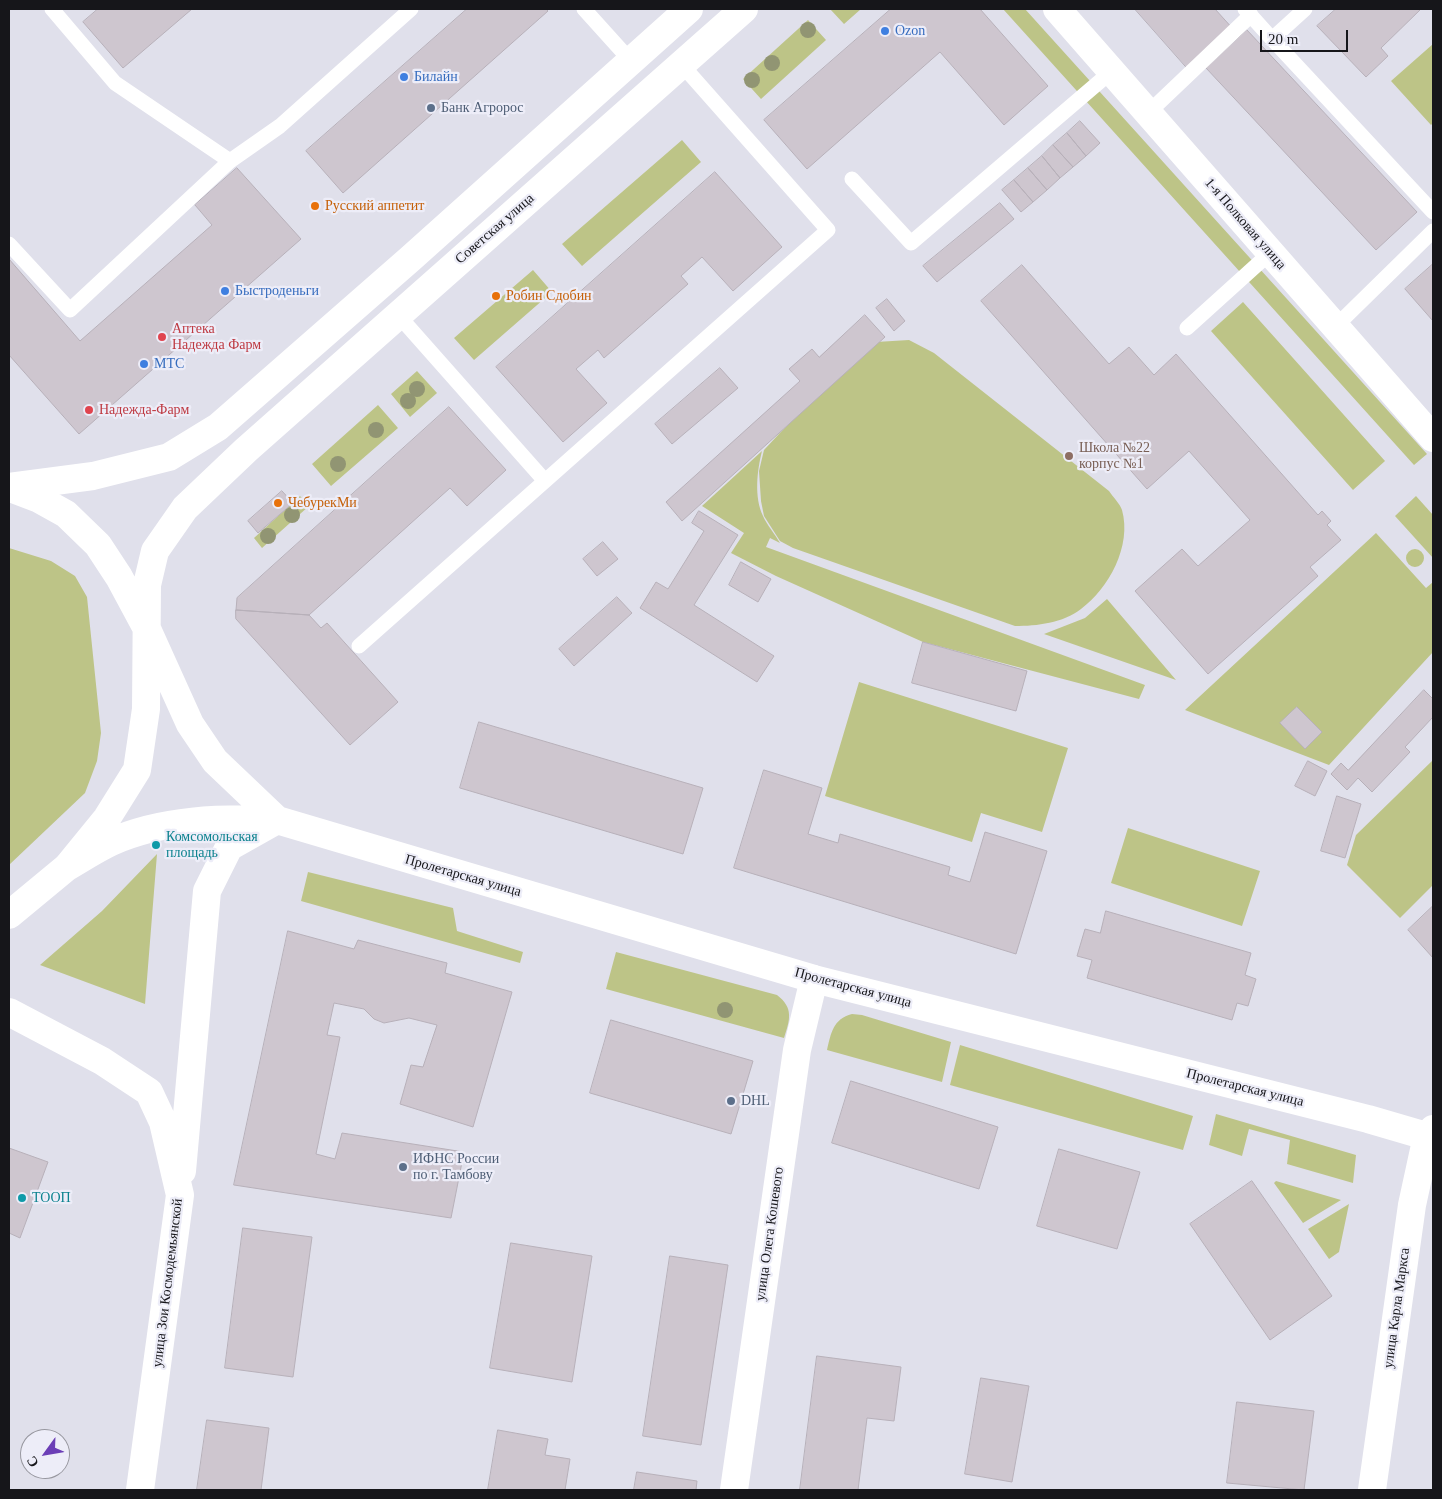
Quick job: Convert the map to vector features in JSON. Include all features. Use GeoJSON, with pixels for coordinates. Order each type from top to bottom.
{"type":"FeatureCollection","features":[{"type":"Feature","properties":{"kind":"main road"},"geometry":{"type":"LineString","coordinates":[[9,487],[93,476],[169,457],[218,427],[410,259],[689,9]]}},
{"type":"Feature","properties":{"kind":"main road","name":"Советская улица"},"geometry":{"type":"LineString","coordinates":[[67,867],[107,818],[137,770],[146,709],[147,585],[155,551],[185,508],[246,450],[744,9]]}},
{"type":"Feature","properties":{"kind":"main road","name":"1-я Полковая улица"},"geometry":{"type":"LineString","coordinates":[[1057,9],[1433,438]]}},
{"type":"Feature","properties":{"kind":"main road"},"geometry":{"type":"LineString","coordinates":[[9,487],[39,499],[66,514],[98,545],[119,577],[148,631],[190,724],[215,760],[277,820]]}},
{"type":"Feature","properties":{"kind":"main road"},"geometry":{"type":"LineString","coordinates":[[9,915],[67,867],[111,842],[189,821],[229,819],[277,820]]}},
{"type":"Feature","properties":{"kind":"main road"},"geometry":{"type":"LineString","coordinates":[[180,1195],[208,891],[229,847],[277,820]]}},
{"type":"Feature","properties":{"kind":"main road","name":"Пролетарская улица"},"geometry":{"type":"LineString","coordinates":[[277,820],[814,978],[1431,1134]]}},
{"type":"Feature","properties":{"kind":"main road","name":"улица Олега Кошевого"},"geometry":{"type":"LineString","coordinates":[[734,1490],[796,1050],[814,978]]}},
{"type":"Feature","properties":{"kind":"main road","name":"улица Зои Космодемьянской"},"geometry":{"type":"LineString","coordinates":[[9,1012],[102,1061],[149,1092],[163,1122],[180,1195],[140,1490]]}},
{"type":"Feature","properties":{"kind":"main road","name":"улица Карла Маркса"},"geometry":{"type":"LineString","coordinates":[[1372,1490],[1412,1205],[1431,1134]]}},
{"type":"Feature","properties":{"kind":"lane"},"geometry":{"type":"LineString","coordinates":[[52,9],[115,83],[230,161]]}},
{"type":"Feature","properties":{"kind":"lane"},"geometry":{"type":"LineString","coordinates":[[9,244],[70,310],[230,161],[280,126],[411,9]]}},
{"type":"Feature","properties":{"kind":"lane"},"geometry":{"type":"LineString","coordinates":[[584,9],[630,60]]}},
{"type":"Feature","properties":{"kind":"lane"},"geometry":{"type":"LineString","coordinates":[[1272,39],[1305,9]]}},
{"type":"Feature","properties":{"kind":"lane"},"geometry":{"type":"LineString","coordinates":[[1148,113],[1248,12],[1433,212]]}},
{"type":"Feature","properties":{"kind":"lane"},"geometry":{"type":"LineString","coordinates":[[359,646],[828,230],[682,65]]}},
{"type":"Feature","properties":{"kind":"lane"},"geometry":{"type":"LineString","coordinates":[[852,179],[911,243],[1112,70]]}},
{"type":"Feature","properties":{"kind":"lane"},"geometry":{"type":"LineString","coordinates":[[1336,327],[1433,231]]}},
{"type":"Feature","properties":{"kind":"lane"},"geometry":{"type":"LineString","coordinates":[[1187,328],[1270,253]]}},
{"type":"Feature","properties":{"kind":"lane"},"geometry":{"type":"LineString","coordinates":[[398,315],[545,481]]}},
{"type":"Feature","properties":{"kind":"green space"},"geometry":{"type":"Polygon","coordinates":[[[830,9],[861,9],[844,24],[830,9]]]}},
{"type":"Feature","properties":{"kind":"green space"},"geometry":{"type":"Polygon","coordinates":[[[1003,9],[1025,9],[1427,454],[1414,465],[1003,9]]]}},
{"type":"Feature","properties":{"kind":"green space"},"geometry":{"type":"Polygon","coordinates":[[[808,20],[826,40],[761,99],[743,79],[808,20]]]}},
{"type":"Feature","properties":{"kind":"green space"},"geometry":{"type":"Polygon","coordinates":[[[1433,44],[1433,123],[1431,125],[1391,81],[1433,44]]]}},
{"type":"Feature","properties":{"kind":"green space"},"geometry":{"type":"Polygon","coordinates":[[[682,140],[701,162],[582,266],[562,244],[682,140]]]}},
{"type":"Feature","properties":{"kind":"green space"},"geometry":{"type":"Polygon","coordinates":[[[533,270],[552,292],[474,360],[454,338],[533,270]]]}},
{"type":"Feature","properties":{"kind":"green space"},"geometry":{"type":"Polygon","coordinates":[[[1243,302],[1385,461],[1353,490],[1211,331],[1243,302]]]}},
{"type":"Feature","properties":{"kind":"green space"},"geometry":{"type":"Polygon","coordinates":[[[909,340],[934,353],[1109,491],[1120,505],[1124,524],[1124,538],[1116,565],[1101,590],[1074,614],[1050,623],[1015,626],[793,548],[780,541],[764,516],[759,471],[764,450],[848,360],[876,342],[909,340]]]}},
{"type":"Feature","properties":{"kind":"green space"},"geometry":{"type":"Polygon","coordinates":[[[417,371],[437,393],[410,417],[391,394],[417,371]]]}},
{"type":"Feature","properties":{"kind":"green space"},"geometry":{"type":"Polygon","coordinates":[[[378,405],[398,428],[331,486],[312,464],[378,405]]]}},
{"type":"Feature","properties":{"kind":"green space"},"geometry":{"type":"Polygon","coordinates":[[[762,451],[758,475],[758,501],[765,519],[780,543],[770,538],[766,547],[1145,685],[1139,699],[923,642],[776,576],[731,553],[744,533],[702,506],[762,451]]]}},
{"type":"Feature","properties":{"kind":"green space"},"geometry":{"type":"Polygon","coordinates":[[[300,496],[309,506],[262,548],[254,538],[300,496]]]}},
{"type":"Feature","properties":{"kind":"green space"},"geometry":{"type":"Polygon","coordinates":[[[1416,496],[1433,515],[1433,558],[1395,516],[1416,496]]]}},
{"type":"Feature","properties":{"kind":"green space"},"geometry":{"type":"Polygon","coordinates":[[[1376,533],[1426,588],[1433,582],[1433,652],[1329,765],[1185,710],[1376,533]],[[1297,707],[1280,723],[1305,748],[1322,732],[1297,707]]]}},
{"type":"Feature","properties":{"kind":"green space"},"geometry":{"type":"Polygon","coordinates":[[[9,548],[51,561],[75,576],[87,597],[101,733],[97,761],[85,793],[9,865],[9,548]]]}},
{"type":"Feature","properties":{"kind":"green space"},"geometry":{"type":"Polygon","coordinates":[[[1415,549],[1421,552],[1424,558],[1421,564],[1415,567],[1409,564],[1406,558],[1409,552],[1415,549]]]}},
{"type":"Feature","properties":{"kind":"green space"},"geometry":{"type":"Polygon","coordinates":[[[1107,599],[1176,680],[1044,634],[1085,618],[1107,599]]]}},
{"type":"Feature","properties":{"kind":"green space"},"geometry":{"type":"Polygon","coordinates":[[[859,682],[1068,748],[1042,832],[981,813],[972,842],[825,796],[859,682]]]}},
{"type":"Feature","properties":{"kind":"green space"},"geometry":{"type":"Polygon","coordinates":[[[1433,760],[1433,885],[1400,918],[1347,865],[1356,835],[1433,760]]]}},
{"type":"Feature","properties":{"kind":"green space"},"geometry":{"type":"Polygon","coordinates":[[[1128,828],[1260,871],[1242,926],[1111,883],[1128,828]]]}},
{"type":"Feature","properties":{"kind":"green space"},"geometry":{"type":"Polygon","coordinates":[[[157,854],[145,1004],[40,965],[102,911],[157,854]]]}},
{"type":"Feature","properties":{"kind":"green space"},"geometry":{"type":"Polygon","coordinates":[[[308,872],[453,908],[457,931],[523,952],[520,963],[301,901],[308,872]]]}},
{"type":"Feature","properties":{"kind":"green space"},"geometry":{"type":"Polygon","coordinates":[[[616,952],[777,995],[786,1005],[789,1015],[784,1038],[606,989],[616,952]]]}},
{"type":"Feature","properties":{"kind":"green space"},"geometry":{"type":"Polygon","coordinates":[[[852,1014],[862,1015],[951,1042],[942,1082],[827,1050],[832,1032],[837,1023],[852,1014]]]}},
{"type":"Feature","properties":{"kind":"green space"},"geometry":{"type":"Polygon","coordinates":[[[960,1045],[1193,1116],[1183,1150],[950,1085],[960,1045]]]}},
{"type":"Feature","properties":{"kind":"green space"},"geometry":{"type":"Polygon","coordinates":[[[1216,1114],[1356,1155],[1353,1183],[1287,1164],[1290,1140],[1249,1129],[1242,1156],[1209,1145],[1216,1114]]]}},
{"type":"Feature","properties":{"kind":"green space"},"geometry":{"type":"Polygon","coordinates":[[[1276,1181],[1341,1200],[1303,1223],[1274,1183],[1276,1181]]]}},
{"type":"Feature","properties":{"kind":"green space"},"geometry":{"type":"Polygon","coordinates":[[[1349,1204],[1339,1252],[1329,1259],[1308,1229],[1349,1204]]]}},
{"type":"Feature","properties":{"kind":"building"},"geometry":{"type":"Polygon","coordinates":[[[98,9],[192,9],[123,68],[83,22],[98,9]]]}},
{"type":"Feature","properties":{"kind":"building"},"geometry":{"type":"Polygon","coordinates":[[[467,9],[546,9],[548,11],[343,193],[306,151],[467,9]]]}},
{"type":"Feature","properties":{"kind":"building"},"geometry":{"type":"Polygon","coordinates":[[[891,9],[980,9],[1048,86],[1004,125],[940,52],[807,169],[764,120],[891,9]]]}},
{"type":"Feature","properties":{"kind":"building"},"geometry":{"type":"Polygon","coordinates":[[[1135,9],[1215,9],[1234,30],[1189,70],[1135,9]]]}},
{"type":"Feature","properties":{"kind":"building"},"geometry":{"type":"Polygon","coordinates":[[[1336,9],[1421,9],[1381,48],[1388,56],[1366,77],[1317,26],[1336,9]]]}},
{"type":"Feature","properties":{"kind":"building"},"geometry":{"type":"Polygon","coordinates":[[[1247,30],[1417,212],[1376,250],[1206,68],[1247,30]]]}},
{"type":"Feature","properties":{"kind":"building"},"geometry":{"type":"Polygon","coordinates":[[[1080,121],[1100,143],[1086,156],[1067,133],[1080,121]]]}},
{"type":"Feature","properties":{"kind":"building"},"geometry":{"type":"Polygon","coordinates":[[[1067,133],[1086,156],[1073,167],[1053,145],[1067,133]]]}},
{"type":"Feature","properties":{"kind":"building"},"geometry":{"type":"Polygon","coordinates":[[[1053,145],[1073,167],[1060,178],[1042,156],[1053,145]]]}},
{"type":"Feature","properties":{"kind":"building"},"geometry":{"type":"Polygon","coordinates":[[[1042,156],[1060,178],[1047,190],[1028,168],[1042,156]]]}},
{"type":"Feature","properties":{"kind":"building"},"geometry":{"type":"Polygon","coordinates":[[[237,168],[301,239],[79,434],[9,355],[9,259],[80,341],[212,225],[195,205],[237,168]]]}},
{"type":"Feature","properties":{"kind":"building"},"geometry":{"type":"Polygon","coordinates":[[[1028,168],[1047,190],[1033,202],[1014,180],[1028,168]]]}},
{"type":"Feature","properties":{"kind":"building"},"geometry":{"type":"Polygon","coordinates":[[[715,172],[782,247],[733,291],[702,257],[681,276],[688,284],[604,358],[598,350],[576,369],[607,403],[563,442],[496,367],[715,172]]]}},
{"type":"Feature","properties":{"kind":"building"},"geometry":{"type":"Polygon","coordinates":[[[1014,180],[1033,202],[1021,212],[1002,190],[1014,180]]]}},
{"type":"Feature","properties":{"kind":"building"},"geometry":{"type":"Polygon","coordinates":[[[1000,203],[1014,219],[937,282],[923,266],[1000,203]]]}},
{"type":"Feature","properties":{"kind":"building"},"geometry":{"type":"Polygon","coordinates":[[[1433,264],[1433,321],[1405,289],[1433,264]]]}},
{"type":"Feature","properties":{"kind":"building"},"geometry":{"type":"Polygon","coordinates":[[[1022,265],[1109,364],[1129,347],[1154,375],[1176,354],[1318,515],[1322,511],[1331,521],[1327,525],[1341,540],[1310,567],[1318,576],[1208,674],[1135,591],[1182,549],[1198,566],[1250,520],[1189,451],[1147,489],[981,301],[1022,265]]]}},
{"type":"Feature","properties":{"kind":"building"},"geometry":{"type":"Polygon","coordinates":[[[887,299],[905,321],[894,331],[876,308],[887,299]]]}},
{"type":"Feature","properties":{"kind":"building"},"geometry":{"type":"Polygon","coordinates":[[[865,315],[885,337],[682,521],[666,502],[800,381],[789,369],[812,349],[819,357],[865,315]]]}},
{"type":"Feature","properties":{"kind":"building"},"geometry":{"type":"Polygon","coordinates":[[[720,368],[738,388],[672,444],[655,424],[720,368]]]}},
{"type":"Feature","properties":{"kind":"building"},"geometry":{"type":"Polygon","coordinates":[[[449,407],[506,470],[467,506],[450,488],[309,615],[236,610],[237,598],[449,407]]]}},
{"type":"Feature","properties":{"kind":"building"},"geometry":{"type":"Polygon","coordinates":[[[282,491],[293,503],[258,533],[248,521],[282,491]]]}},
{"type":"Feature","properties":{"kind":"building"},"geometry":{"type":"Polygon","coordinates":[[[699,511],[738,535],[694,605],[774,656],[757,682],[640,608],[656,582],[668,589],[704,531],[692,523],[699,511]]]}},
{"type":"Feature","properties":{"kind":"building"},"geometry":{"type":"Polygon","coordinates":[[[603,542],[618,559],[597,576],[583,559],[603,542]]]}},
{"type":"Feature","properties":{"kind":"building"},"geometry":{"type":"Polygon","coordinates":[[[741,562],[771,579],[758,602],[729,585],[741,562]]]}},
{"type":"Feature","properties":{"kind":"building"},"geometry":{"type":"Polygon","coordinates":[[[617,597],[632,613],[574,666],[559,649],[617,597]]]}},
{"type":"Feature","properties":{"kind":"building"},"geometry":{"type":"Polygon","coordinates":[[[236,610],[309,615],[321,628],[327,623],[398,702],[350,745],[236,619],[236,610]]]}},
{"type":"Feature","properties":{"kind":"building"},"geometry":{"type":"Polygon","coordinates":[[[923,642],[1027,671],[1016,711],[912,683],[923,642]]]}},
{"type":"Feature","properties":{"kind":"building"},"geometry":{"type":"Polygon","coordinates":[[[1424,690],[1433,699],[1433,717],[1405,747],[1410,752],[1372,792],[1358,778],[1347,790],[1331,774],[1341,763],[1348,770],[1424,690]]]}},
{"type":"Feature","properties":{"kind":"building"},"geometry":{"type":"Polygon","coordinates":[[[1297,707],[1322,732],[1305,749],[1280,723],[1297,707]]]}},
{"type":"Feature","properties":{"kind":"building"},"geometry":{"type":"Polygon","coordinates":[[[479,722],[703,788],[683,854],[460,788],[479,722]]]}},
{"type":"Feature","properties":{"kind":"building"},"geometry":{"type":"Polygon","coordinates":[[[1308,761],[1327,771],[1315,796],[1295,786],[1308,761]]]}},
{"type":"Feature","properties":{"kind":"building"},"geometry":{"type":"Polygon","coordinates":[[[764,770],[822,788],[808,834],[838,843],[840,834],[950,867],[948,875],[970,882],[985,832],[1047,851],[1016,954],[734,868],[764,770]]]}},
{"type":"Feature","properties":{"kind":"building"},"geometry":{"type":"Polygon","coordinates":[[[1337,796],[1361,804],[1345,858],[1321,851],[1337,796]]]}},
{"type":"Feature","properties":{"kind":"building"},"geometry":{"type":"Polygon","coordinates":[[[1433,906],[1433,958],[1408,930],[1433,906]]]}},
{"type":"Feature","properties":{"kind":"building"},"geometry":{"type":"Polygon","coordinates":[[[1106,911],[1251,953],[1245,975],[1256,979],[1248,1006],[1237,1003],[1232,1020],[1087,978],[1092,960],[1077,956],[1085,929],[1100,933],[1106,911]]]}},
{"type":"Feature","properties":{"kind":"building"},"geometry":{"type":"Polygon","coordinates":[[[288,931],[354,949],[358,940],[447,963],[445,973],[512,992],[473,1127],[400,1104],[411,1065],[423,1067],[437,1025],[409,1018],[384,1023],[374,1019],[364,1009],[334,1003],[327,1035],[340,1037],[316,1154],[335,1159],[342,1133],[464,1152],[451,1218],[234,1185],[288,931]]]}},
{"type":"Feature","properties":{"kind":"building"},"geometry":{"type":"Polygon","coordinates":[[[611,1020],[753,1061],[731,1134],[590,1093],[611,1020]]]}},
{"type":"Feature","properties":{"kind":"building"},"geometry":{"type":"Polygon","coordinates":[[[851,1081],[998,1127],[979,1189],[832,1143],[851,1081]]]}},
{"type":"Feature","properties":{"kind":"building","name":"ТООП"},"geometry":{"type":"Polygon","coordinates":[[[9,1148],[48,1162],[20,1238],[9,1233],[9,1148]]]}},
{"type":"Feature","properties":{"kind":"building"},"geometry":{"type":"Polygon","coordinates":[[[1059,1149],[1140,1172],[1117,1249],[1037,1226],[1059,1149]]]}},
{"type":"Feature","properties":{"kind":"building"},"geometry":{"type":"Polygon","coordinates":[[[1252,1181],[1332,1296],[1270,1340],[1190,1224],[1252,1181]]]}},
{"type":"Feature","properties":{"kind":"building"},"geometry":{"type":"Polygon","coordinates":[[[243,1228],[312,1237],[293,1377],[225,1368],[243,1228]]]}},
{"type":"Feature","properties":{"kind":"building"},"geometry":{"type":"Polygon","coordinates":[[[511,1243],[592,1256],[572,1382],[490,1368],[511,1243]]]}},
{"type":"Feature","properties":{"kind":"building"},"geometry":{"type":"Polygon","coordinates":[[[670,1256],[728,1265],[701,1445],[643,1436],[670,1256]]]}},
{"type":"Feature","properties":{"kind":"building"},"geometry":{"type":"Polygon","coordinates":[[[817,1356],[901,1367],[894,1421],[867,1418],[858,1490],[800,1490],[817,1356]]]}},
{"type":"Feature","properties":{"kind":"building"},"geometry":{"type":"Polygon","coordinates":[[[981,1378],[1029,1386],[1012,1482],[965,1474],[981,1378]]]}},
{"type":"Feature","properties":{"kind":"building"},"geometry":{"type":"Polygon","coordinates":[[[1237,1402],[1314,1411],[1304,1490],[1227,1483],[1237,1402]]]}},
{"type":"Feature","properties":{"kind":"building"},"geometry":{"type":"Polygon","coordinates":[[[207,1420],[269,1428],[261,1490],[197,1490],[207,1420]]]}},
{"type":"Feature","properties":{"kind":"building"},"geometry":{"type":"Polygon","coordinates":[[[498,1430],[548,1439],[545,1455],[570,1459],[565,1490],[488,1490],[498,1430]]]}},
{"type":"Feature","properties":{"kind":"building"},"geometry":{"type":"Polygon","coordinates":[[[637,1472],[697,1481],[696,1490],[634,1490],[637,1472]]]}},
{"type":"Feature","properties":{"kind":"place","name":"Ozon"},"geometry":{"type":"Point","coordinates":[885,31]}},
{"type":"Feature","properties":{"kind":"place","name":"Билайн"},"geometry":{"type":"Point","coordinates":[404,77]}},
{"type":"Feature","properties":{"kind":"place","name":"Банк Агророс"},"geometry":{"type":"Point","coordinates":[431,108]}},
{"type":"Feature","properties":{"kind":"place","name":"Русский аппетит"},"geometry":{"type":"Point","coordinates":[315,206]}},
{"type":"Feature","properties":{"kind":"place","name":"Быстроденьги"},"geometry":{"type":"Point","coordinates":[225,291]}},
{"type":"Feature","properties":{"kind":"place","name":"Робин Сдобин"},"geometry":{"type":"Point","coordinates":[496,296]}},
{"type":"Feature","properties":{"kind":"place","name":"Аптека Надежда Фарм"},"geometry":{"type":"Point","coordinates":[162,337]}},
{"type":"Feature","properties":{"kind":"place","name":"МТС"},"geometry":{"type":"Point","coordinates":[144,364]}},
{"type":"Feature","properties":{"kind":"place","name":"Надежда-Фарм"},"geometry":{"type":"Point","coordinates":[89,410]}},
{"type":"Feature","properties":{"kind":"place","name":"Школа №22 корпус №1"},"geometry":{"type":"Point","coordinates":[1069,456]}},
{"type":"Feature","properties":{"kind":"place","name":"ЧебурекМи"},"geometry":{"type":"Point","coordinates":[278,503]}},
{"type":"Feature","properties":{"kind":"place","name":"Комсомольская площадь"},"geometry":{"type":"Point","coordinates":[156,845]}},
{"type":"Feature","properties":{"kind":"place","name":"DHL"},"geometry":{"type":"Point","coordinates":[731,1101]}},
{"type":"Feature","properties":{"kind":"place","name":"ИФНС России по г. Тамбову"},"geometry":{"type":"Point","coordinates":[403,1167]}},
{"type":"Feature","properties":{"kind":"place","name":"ТООП"},"geometry":{"type":"Point","coordinates":[22,1198]}}]}
